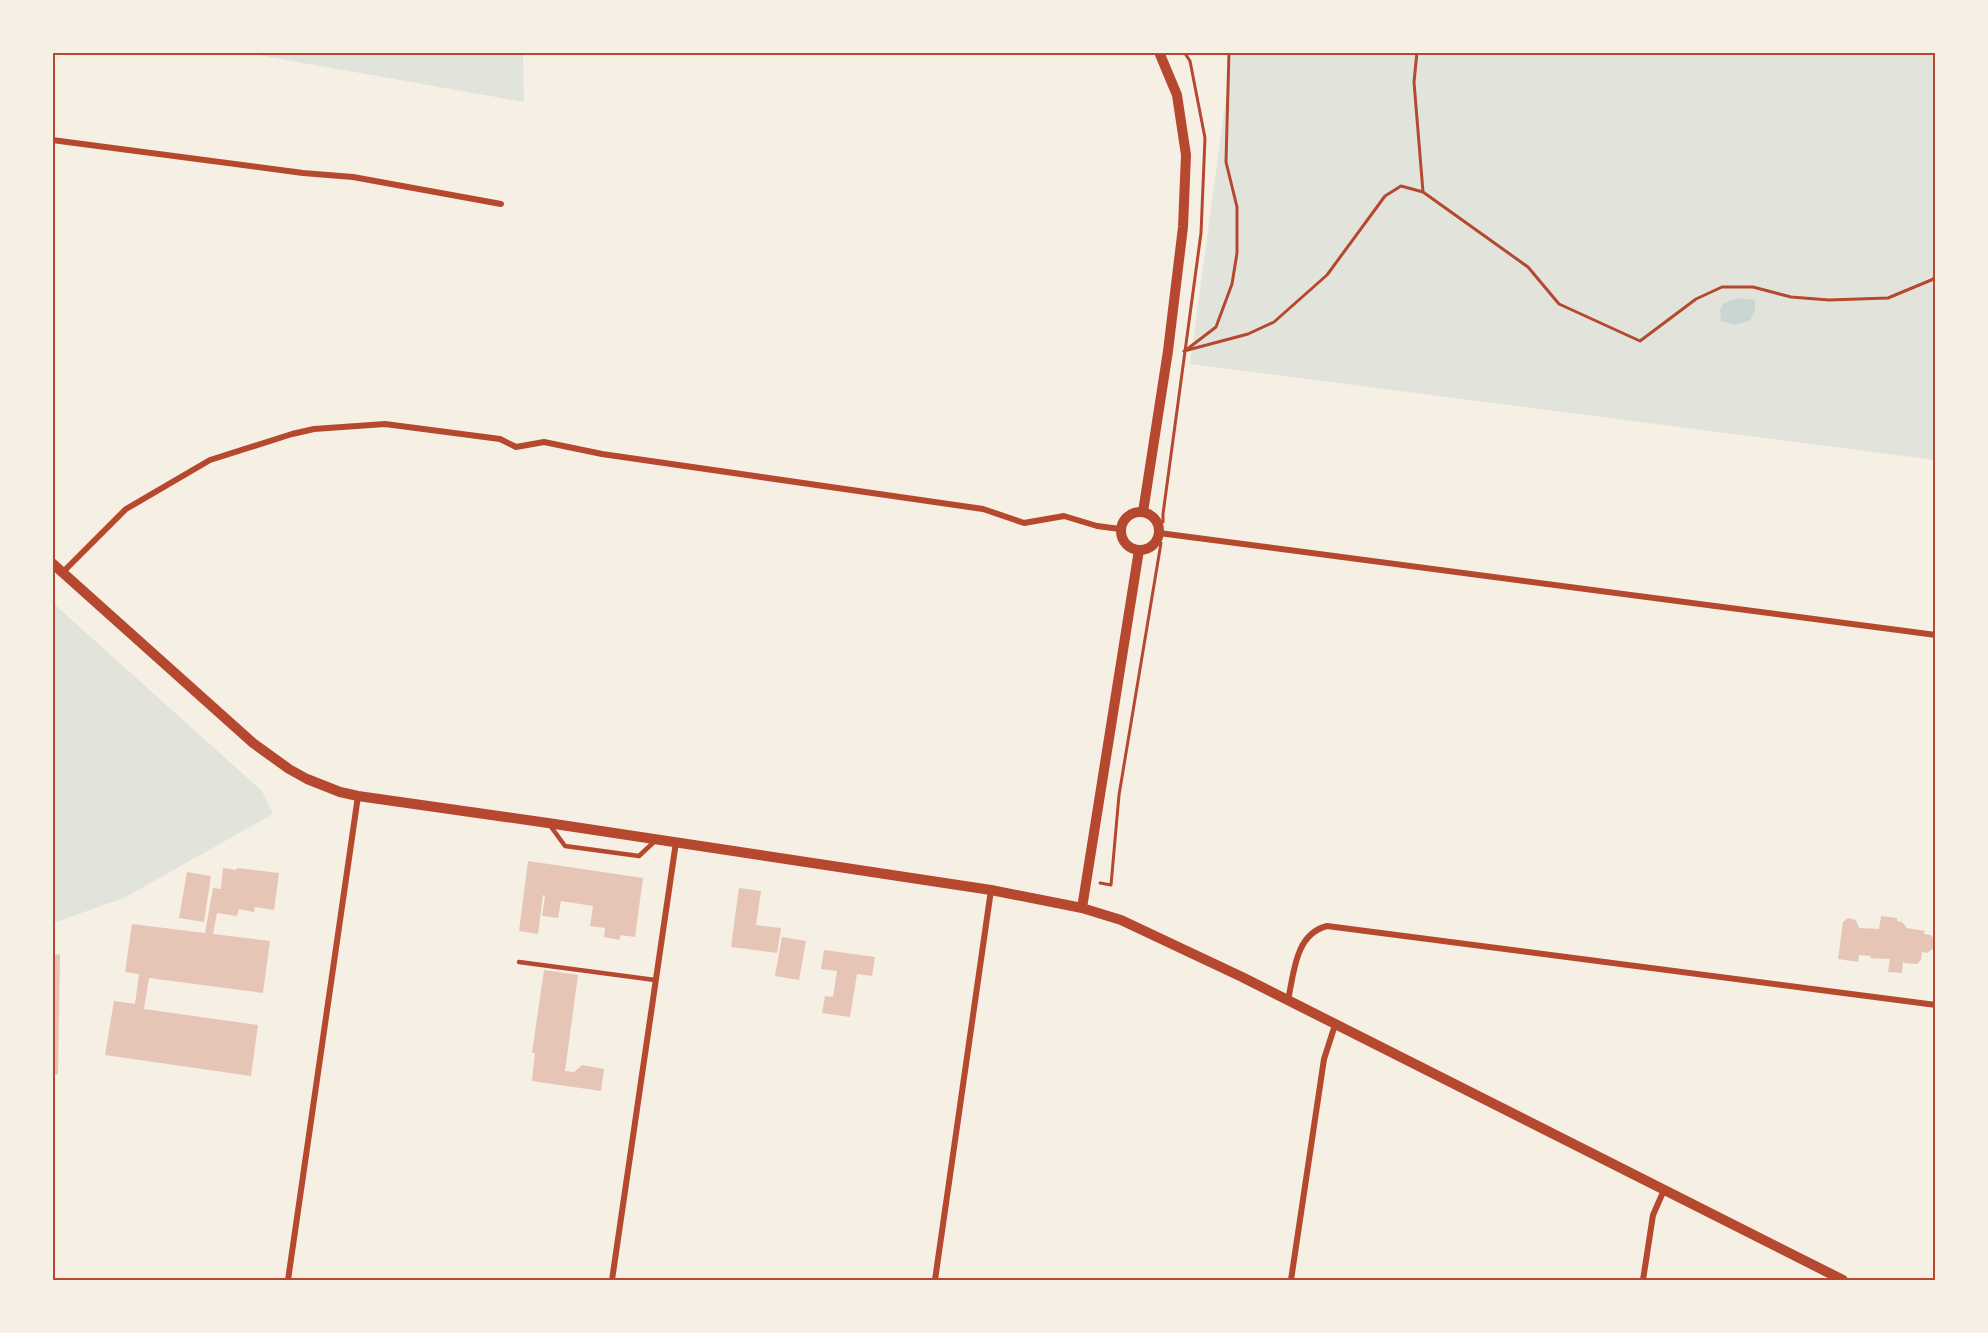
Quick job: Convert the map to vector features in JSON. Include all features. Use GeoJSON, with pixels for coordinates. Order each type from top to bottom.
{"type":"FeatureCollection","features":[{"type":"Feature","properties":{"kind":"street"},"geometry":{"type":"LineString","coordinates":[[1143,512],[1183,227],[1186,155],[1177,95],[1159,52]]}},
{"type":"Feature","properties":{"kind":"street"},"geometry":{"type":"LineString","coordinates":[[52,140],[303,173],[353,177],[501,204]]}},
{"type":"Feature","properties":{"kind":"street"},"geometry":{"type":"LineString","coordinates":[[63,572],[126,509],[210,460],[292,434],[314,429],[355,425],[385,424],[500,439],[516,447],[544,442],[602,454],[982,509],[1024,523],[1064,516],[1097,526],[1120,529]]}},
{"type":"Feature","properties":{"kind":"street"},"geometry":{"type":"LineString","coordinates":[[1143,512],[1154,517],[1159,533],[1155,543],[1139,550],[1133,549],[1123,541],[1120,529],[1122,523],[1131,514],[1143,512]]}},
{"type":"Feature","properties":{"kind":"street"},"geometry":{"type":"LineString","coordinates":[[1159,533],[1935,635]]}},
{"type":"Feature","properties":{"kind":"street"},"geometry":{"type":"LineString","coordinates":[[1082,908],[1139,550]]}},
{"type":"Feature","properties":{"kind":"street"},"geometry":{"type":"LineString","coordinates":[[52,563],[205,702],[262,750],[307,779],[340,792],[358,796],[991,890],[1082,908],[1120,920],[1159,936],[1288,1000],[1843,1281]]}},
{"type":"Feature","properties":{"kind":"street"},"geometry":{"type":"LineString","coordinates":[[288,1281],[358,796]]}},
{"type":"Feature","properties":{"kind":"street"},"geometry":{"type":"LineString","coordinates":[[612,1281],[676,842]]}},
{"type":"Feature","properties":{"kind":"street"},"geometry":{"type":"LineString","coordinates":[[935,1281],[991,890]]}},
{"type":"Feature","properties":{"kind":"street"},"geometry":{"type":"LineString","coordinates":[[1288,1000],[1302,944],[1312,931],[1327,926],[1935,1005]]}},
{"type":"Feature","properties":{"kind":"street"},"geometry":{"type":"LineString","coordinates":[[1291,1281],[1324,1059],[1335,1025]]}},
{"type":"Feature","properties":{"kind":"street"},"geometry":{"type":"LineString","coordinates":[[1643,1281],[1653,1215],[1664,1190]]}},
{"type":"Feature","properties":{"kind":"lane"},"geometry":{"type":"LineString","coordinates":[[548,823],[565,846],[639,856],[657,839]]}},
{"type":"Feature","properties":{"kind":"lane"},"geometry":{"type":"LineString","coordinates":[[519,962],[655,981]]}},
{"type":"Feature","properties":{"kind":"path"},"geometry":{"type":"LineString","coordinates":[[1184,351],[1216,327],[1232,284],[1237,253],[1237,207],[1226,162],[1229,52]]}},
{"type":"Feature","properties":{"kind":"path"},"geometry":{"type":"LineString","coordinates":[[1417,52],[1414,82],[1423,192]]}},
{"type":"Feature","properties":{"kind":"path"},"geometry":{"type":"LineString","coordinates":[[1167,351],[1184,351],[1248,334],[1274,322],[1327,275],[1385,196],[1401,186],[1423,192],[1528,267],[1559,304],[1640,341],[1696,299],[1722,287],[1753,287],[1791,297],[1829,300],[1888,298],[1935,278],[1935,270]]}},
{"type":"Feature","properties":{"kind":"shaded area"},"geometry":{"type":"Polygon","coordinates":[[[247,53],[523,53],[524,102],[247,53]]]}},
{"type":"Feature","properties":{"kind":"shaded area"},"geometry":{"type":"Polygon","coordinates":[[[1232,53],[1935,53],[1935,460],[1190,364],[1232,53]]]}},
{"type":"Feature","properties":{"kind":"shaded area"},"geometry":{"type":"Polygon","coordinates":[[[1739,298],[1755,300],[1755,311],[1750,321],[1734,325],[1721,321],[1720,310],[1724,303],[1739,298]]]}},
{"type":"Feature","properties":{"kind":"shaded area"},"geometry":{"type":"Polygon","coordinates":[[[53,603],[262,791],[273,814],[124,898],[53,923],[53,603]]]}},
{"type":"Feature","properties":{"kind":"building"},"geometry":{"type":"Polygon","coordinates":[[[528,861],[643,878],[635,937],[620,935],[620,940],[604,937],[605,928],[590,926],[593,906],[561,901],[558,918],[542,916],[545,896],[543,895],[538,934],[519,931],[528,861]]]}},
{"type":"Feature","properties":{"kind":"building"},"geometry":{"type":"Polygon","coordinates":[[[223,868],[279,873],[274,910],[255,907],[254,912],[239,909],[237,916],[217,913],[213,934],[270,941],[263,993],[149,978],[144,1009],[258,1025],[251,1076],[105,1055],[114,1001],[135,1004],[139,974],[125,972],[132,924],[205,933],[213,888],[221,889],[223,868]]]}},
{"type":"Feature","properties":{"kind":"building"},"geometry":{"type":"Polygon","coordinates":[[[187,872],[211,876],[204,922],[179,918],[187,872]]]}},
{"type":"Feature","properties":{"kind":"building"},"geometry":{"type":"Polygon","coordinates":[[[739,888],[761,891],[756,925],[781,928],[777,953],[731,947],[739,888]]]}},
{"type":"Feature","properties":{"kind":"building"},"geometry":{"type":"Polygon","coordinates":[[[1881,916],[1897,918],[1897,921],[1902,922],[1907,928],[1925,931],[1924,934],[1931,935],[1935,941],[1934,948],[1927,953],[1922,952],[1921,960],[1917,964],[1903,961],[1902,973],[1888,972],[1890,959],[1859,955],[1858,962],[1838,959],[1843,922],[1848,918],[1856,920],[1859,928],[1879,929],[1881,916]]]}},
{"type":"Feature","properties":{"kind":"building"},"geometry":{"type":"Polygon","coordinates":[[[782,937],[806,941],[799,980],[775,976],[782,937]]]}},
{"type":"Feature","properties":{"kind":"building"},"geometry":{"type":"Polygon","coordinates":[[[824,950],[875,957],[872,976],[857,974],[850,1017],[822,1013],[825,996],[833,997],[837,971],[821,969],[824,950]]]}},
{"type":"Feature","properties":{"kind":"building"},"geometry":{"type":"Polygon","coordinates":[[[60,954],[58,1074],[52,1075],[52,956],[60,954]]]}},
{"type":"Feature","properties":{"kind":"building"},"geometry":{"type":"Polygon","coordinates":[[[544,970],[578,975],[565,1071],[574,1072],[582,1065],[604,1069],[601,1091],[532,1081],[535,1053],[532,1053],[544,970]]]}}]}
